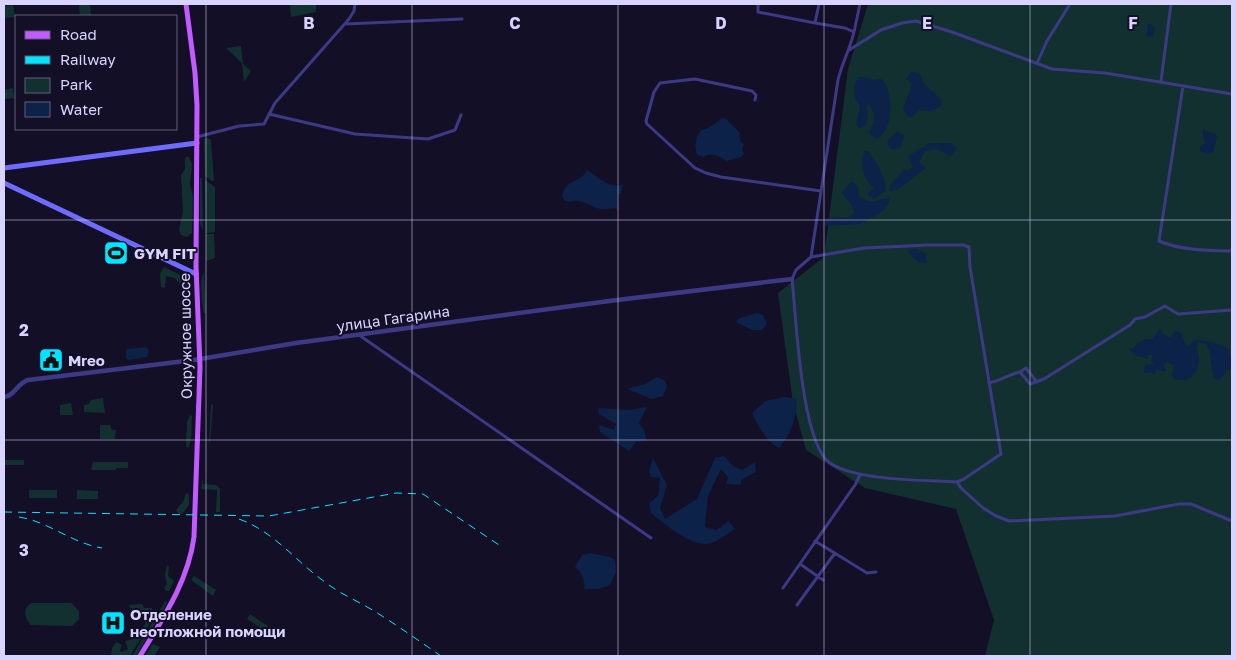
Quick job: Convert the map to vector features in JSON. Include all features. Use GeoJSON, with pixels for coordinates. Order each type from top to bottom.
{"type":"FeatureCollection","features":[{"type":"Feature","properties":{"kind":"main road","name":"Окружное шоссе"},"geometry":{"type":"LineString","coordinates":[[140,656],[178,592],[190,558],[195,515],[200,359],[196,274],[196,82],[186,4]]}},
{"type":"Feature","properties":{"kind":"main road"},"geometry":{"type":"LineString","coordinates":[[4,168],[197,140]]}},
{"type":"Feature","properties":{"kind":"main road"},"geometry":{"type":"LineString","coordinates":[[4,183],[183,270],[196,274]]}},
{"type":"Feature","properties":{"kind":"main road"},"geometry":{"type":"LineString","coordinates":[[183,270],[190,267],[196,261]]}},
{"type":"Feature","properties":{"kind":"street"},"geometry":{"type":"LineString","coordinates":[[197,140],[239,126],[264,124],[276,103],[354,11],[355,4]]}},
{"type":"Feature","properties":{"kind":"street"},"geometry":{"type":"LineString","coordinates":[[758,4],[758,12],[854,32]]}},
{"type":"Feature","properties":{"kind":"street"},"geometry":{"type":"LineString","coordinates":[[815,23],[819,4]]}},
{"type":"Feature","properties":{"kind":"street"},"geometry":{"type":"LineString","coordinates":[[812,258],[838,80],[842,63],[854,32],[860,4]]}},
{"type":"Feature","properties":{"kind":"street"},"geometry":{"type":"LineString","coordinates":[[1036,63],[1070,4]]}},
{"type":"Feature","properties":{"kind":"street"},"geometry":{"type":"LineString","coordinates":[[1161,81],[1171,4]]}},
{"type":"Feature","properties":{"kind":"street"},"geometry":{"type":"LineString","coordinates":[[344,24],[462,19]]}},
{"type":"Feature","properties":{"kind":"street"},"geometry":{"type":"LineString","coordinates":[[848,50],[881,30],[902,23],[916,21],[952,32],[1052,69],[1105,73],[1232,94]]}},
{"type":"Feature","properties":{"kind":"street"},"geometry":{"type":"LineString","coordinates":[[755,100],[756,95],[752,91],[694,79],[677,82],[667,81],[660,83],[654,92],[646,121],[695,168],[706,173],[721,178],[821,191]]}},
{"type":"Feature","properties":{"kind":"street"},"geometry":{"type":"LineString","coordinates":[[1183,86],[1159,241],[1202,250],[1229,252],[1232,250]]}},
{"type":"Feature","properties":{"kind":"street"},"geometry":{"type":"LineString","coordinates":[[269,114],[355,134],[428,140],[455,130],[461,115]]}},
{"type":"Feature","properties":{"kind":"street"},"geometry":{"type":"LineString","coordinates":[[954,245],[969,247],[970,267],[1001,454],[957,482],[860,475],[836,467],[823,458],[813,434],[804,397],[792,279],[796,270],[812,258],[864,248],[892,246],[954,245]]}},
{"type":"Feature","properties":{"kind":"street","name":"улица Гагарина"},"geometry":{"type":"LineString","coordinates":[[4,397],[10,396],[25,381],[200,359],[296,343],[792,279]]}},
{"type":"Feature","properties":{"kind":"street"},"geometry":{"type":"LineString","coordinates":[[1020,372],[1030,384],[1037,382],[1130,325],[1135,319],[1145,317],[1164,306],[1178,314],[1232,310]]}},
{"type":"Feature","properties":{"kind":"street"},"geometry":{"type":"LineString","coordinates":[[359,335],[651,538]]}},
{"type":"Feature","properties":{"kind":"street"},"geometry":{"type":"LineString","coordinates":[[989,383],[1001,381],[1026,368],[1037,382]]}},
{"type":"Feature","properties":{"kind":"street"},"geometry":{"type":"LineString","coordinates":[[783,588],[860,475]]}},
{"type":"Feature","properties":{"kind":"street"},"geometry":{"type":"LineString","coordinates":[[957,482],[983,508],[1006,521],[1115,516],[1179,504],[1191,504],[1232,522]]}},
{"type":"Feature","properties":{"kind":"street"},"geometry":{"type":"LineString","coordinates":[[815,541],[867,573],[876,572]]}},
{"type":"Feature","properties":{"kind":"street"},"geometry":{"type":"LineString","coordinates":[[797,604],[835,552]]}},
{"type":"Feature","properties":{"kind":"street"},"geometry":{"type":"LineString","coordinates":[[800,564],[822,580]]}},
{"type":"Feature","properties":{"kind":"green space"},"geometry":{"type":"Polygon","coordinates":[[[90,4],[91,15],[80,15],[79,5],[90,4]]]}},
{"type":"Feature","properties":{"kind":"green space"},"geometry":{"type":"Polygon","coordinates":[[[316,4],[316,12],[291,17],[290,5],[316,4]]]}},
{"type":"Feature","properties":{"kind":"green space"},"geometry":{"type":"Polygon","coordinates":[[[868,4],[1232,4],[1232,656],[985,656],[994,620],[956,509],[865,488],[806,450],[793,403],[778,293],[824,257],[848,69],[868,4]]]}},
{"type":"Feature","properties":{"kind":"green space"},"geometry":{"type":"Polygon","coordinates":[[[13,5],[15,17],[4,18],[4,6],[13,5]]]}},
{"type":"Feature","properties":{"kind":"green space"},"geometry":{"type":"Polygon","coordinates":[[[241,46],[243,64],[251,71],[244,82],[242,63],[226,48],[241,46]]]}},
{"type":"Feature","properties":{"kind":"green space"},"geometry":{"type":"Polygon","coordinates":[[[13,88],[14,98],[4,99],[4,90],[13,88]]]}},
{"type":"Feature","properties":{"kind":"green space"},"geometry":{"type":"Polygon","coordinates":[[[208,138],[211,140],[214,181],[205,176],[204,139],[208,138]]]}},
{"type":"Feature","properties":{"kind":"green space"},"geometry":{"type":"Polygon","coordinates":[[[188,156],[192,164],[190,184],[193,197],[192,233],[187,237],[181,235],[179,230],[183,211],[181,175],[185,169],[185,158],[188,156]]]}},
{"type":"Feature","properties":{"kind":"green space"},"geometry":{"type":"Polygon","coordinates":[[[200,178],[202,178],[203,231],[200,223],[200,178]]]}},
{"type":"Feature","properties":{"kind":"green space"},"geometry":{"type":"Polygon","coordinates":[[[205,180],[215,187],[215,232],[206,233],[205,180]]]}},
{"type":"Feature","properties":{"kind":"green space"},"geometry":{"type":"Polygon","coordinates":[[[206,234],[214,234],[215,258],[206,261],[206,234]]]}},
{"type":"Feature","properties":{"kind":"green space"},"geometry":{"type":"Polygon","coordinates":[[[164,267],[185,279],[189,294],[187,305],[183,306],[180,301],[185,295],[185,287],[174,278],[166,276],[165,288],[161,287],[160,274],[164,267]]]}},
{"type":"Feature","properties":{"kind":"green space"},"geometry":{"type":"Polygon","coordinates":[[[204,272],[206,313],[204,313],[201,292],[202,275],[204,272]]]}},
{"type":"Feature","properties":{"kind":"green space"},"geometry":{"type":"Polygon","coordinates":[[[103,398],[105,413],[84,412],[84,405],[89,404],[91,400],[103,398]]]}},
{"type":"Feature","properties":{"kind":"green space"},"geometry":{"type":"Polygon","coordinates":[[[71,403],[73,415],[60,415],[60,405],[71,403]]]}},
{"type":"Feature","properties":{"kind":"green space"},"geometry":{"type":"Polygon","coordinates":[[[213,405],[210,443],[209,442],[213,405]]]}},
{"type":"Feature","properties":{"kind":"green space"},"geometry":{"type":"Polygon","coordinates":[[[190,415],[192,416],[192,433],[188,448],[186,446],[187,422],[190,415]]]}},
{"type":"Feature","properties":{"kind":"green space"},"geometry":{"type":"Polygon","coordinates":[[[100,425],[110,425],[112,430],[116,430],[115,439],[100,439],[100,425]]]}},
{"type":"Feature","properties":{"kind":"green space"},"geometry":{"type":"Polygon","coordinates":[[[4,460],[24,460],[24,465],[4,465],[4,460]]]}},
{"type":"Feature","properties":{"kind":"green space"},"geometry":{"type":"Polygon","coordinates":[[[93,462],[128,462],[128,468],[93,470],[91,469],[93,462]]]}},
{"type":"Feature","properties":{"kind":"green space"},"geometry":{"type":"Polygon","coordinates":[[[203,478],[203,484],[216,485],[220,488],[220,512],[216,512],[217,490],[201,489],[203,478]]]}},
{"type":"Feature","properties":{"kind":"green space"},"geometry":{"type":"Polygon","coordinates":[[[29,490],[57,490],[57,498],[29,498],[29,490]]]}},
{"type":"Feature","properties":{"kind":"green space"},"geometry":{"type":"Polygon","coordinates":[[[77,490],[98,491],[98,499],[77,499],[77,490]]]}},
{"type":"Feature","properties":{"kind":"green space"},"geometry":{"type":"Polygon","coordinates":[[[186,493],[189,494],[189,505],[182,514],[179,514],[176,510],[183,502],[186,493]]]}},
{"type":"Feature","properties":{"kind":"green space"},"geometry":{"type":"Polygon","coordinates":[[[167,565],[169,567],[168,576],[174,581],[169,591],[166,591],[164,588],[167,584],[165,575],[167,565]]]}},
{"type":"Feature","properties":{"kind":"green space"},"geometry":{"type":"Polygon","coordinates":[[[194,576],[216,590],[213,596],[191,580],[194,576]]]}},
{"type":"Feature","properties":{"kind":"green space"},"geometry":{"type":"Polygon","coordinates":[[[166,600],[167,603],[136,656],[132,656],[166,600]]]}},
{"type":"Feature","properties":{"kind":"green space"},"geometry":{"type":"Polygon","coordinates":[[[32,603],[71,603],[79,611],[79,619],[72,626],[31,625],[25,610],[32,603]]]}},
{"type":"Feature","properties":{"kind":"green space"},"geometry":{"type":"Polygon","coordinates":[[[142,604],[144,608],[152,608],[152,612],[142,615],[130,608],[129,605],[142,604]]]}},
{"type":"Feature","properties":{"kind":"green space"},"geometry":{"type":"Polygon","coordinates":[[[250,614],[268,626],[267,632],[247,619],[250,614]]]}},
{"type":"Feature","properties":{"kind":"green space"},"geometry":{"type":"Polygon","coordinates":[[[149,617],[152,619],[130,656],[111,656],[112,648],[116,642],[122,645],[120,651],[128,649],[125,641],[137,638],[149,617]]]}},
{"type":"Feature","properties":{"kind":"green space"},"geometry":{"type":"Polygon","coordinates":[[[153,644],[160,647],[154,656],[145,656],[153,644]]]}},
{"type":"Feature","properties":{"kind":"water"},"geometry":{"type":"Polygon","coordinates":[[[1147,25],[1153,25],[1155,28],[1153,36],[1147,37],[1147,25]]]}},
{"type":"Feature","properties":{"kind":"water"},"geometry":{"type":"Polygon","coordinates":[[[911,72],[919,73],[925,85],[942,102],[940,107],[931,111],[919,110],[911,118],[907,116],[903,109],[912,84],[906,79],[911,72]]]}},
{"type":"Feature","properties":{"kind":"water"},"geometry":{"type":"Polygon","coordinates":[[[859,76],[874,80],[881,79],[885,83],[889,95],[890,118],[885,130],[878,138],[869,134],[874,116],[869,105],[867,105],[867,122],[865,125],[859,128],[856,124],[860,106],[856,99],[854,87],[859,76]]]}},
{"type":"Feature","properties":{"kind":"water"},"geometry":{"type":"Polygon","coordinates":[[[722,118],[726,119],[740,133],[741,142],[744,144],[742,149],[744,154],[741,157],[727,161],[719,156],[707,155],[704,157],[698,155],[696,142],[701,130],[712,126],[722,118]]]}},
{"type":"Feature","properties":{"kind":"water"},"geometry":{"type":"Polygon","coordinates":[[[1204,128],[1205,131],[1217,136],[1213,153],[1207,154],[1200,151],[1200,146],[1205,143],[1202,131],[1204,128]]]}},
{"type":"Feature","properties":{"kind":"water"},"geometry":{"type":"Polygon","coordinates":[[[897,132],[904,135],[902,145],[899,149],[891,149],[887,143],[897,132]]]}},
{"type":"Feature","properties":{"kind":"water"},"geometry":{"type":"Polygon","coordinates":[[[930,143],[950,143],[957,149],[950,156],[937,149],[925,151],[919,162],[925,169],[900,188],[889,190],[892,183],[904,170],[909,170],[913,167],[908,156],[930,143]]]}},
{"type":"Feature","properties":{"kind":"water"},"geometry":{"type":"Polygon","coordinates":[[[864,151],[867,151],[874,160],[885,180],[885,191],[875,199],[868,195],[874,188],[863,171],[864,151]]]}},
{"type":"Feature","properties":{"kind":"water"},"geometry":{"type":"Polygon","coordinates":[[[587,170],[614,186],[623,184],[621,193],[617,195],[618,209],[602,209],[578,201],[565,201],[562,196],[566,187],[581,178],[587,170]]]}},
{"type":"Feature","properties":{"kind":"water"},"geometry":{"type":"Polygon","coordinates":[[[852,181],[858,186],[859,196],[864,199],[874,201],[889,198],[889,203],[883,211],[860,224],[825,226],[827,218],[849,217],[854,214],[853,207],[842,192],[852,181]]]}},
{"type":"Feature","properties":{"kind":"water"},"geometry":{"type":"Polygon","coordinates":[[[916,249],[925,253],[927,262],[919,263],[908,252],[909,250],[916,249]]]}},
{"type":"Feature","properties":{"kind":"water"},"geometry":{"type":"Polygon","coordinates":[[[757,313],[763,315],[767,324],[762,330],[752,330],[736,322],[740,318],[757,313]]]}},
{"type":"Feature","properties":{"kind":"water"},"geometry":{"type":"Polygon","coordinates":[[[1160,328],[1163,334],[1171,338],[1174,332],[1177,331],[1182,334],[1186,346],[1189,346],[1194,340],[1199,340],[1212,342],[1229,349],[1232,368],[1226,371],[1222,378],[1218,380],[1213,377],[1210,353],[1206,344],[1198,342],[1196,347],[1199,360],[1198,367],[1196,372],[1187,379],[1173,379],[1174,366],[1167,362],[1163,366],[1166,370],[1164,372],[1156,369],[1155,374],[1150,372],[1144,373],[1145,365],[1154,364],[1151,360],[1153,355],[1147,355],[1148,358],[1145,359],[1145,357],[1135,355],[1128,348],[1133,348],[1144,339],[1152,339],[1160,328]]]}},
{"type":"Feature","properties":{"kind":"water"},"geometry":{"type":"Polygon","coordinates":[[[146,347],[149,351],[147,357],[128,360],[126,358],[126,351],[128,349],[146,347]]]}},
{"type":"Feature","properties":{"kind":"water"},"geometry":{"type":"Polygon","coordinates":[[[657,377],[664,380],[667,386],[663,396],[652,399],[627,389],[645,384],[657,377]]]}},
{"type":"Feature","properties":{"kind":"water"},"geometry":{"type":"Polygon","coordinates":[[[784,397],[797,399],[792,425],[779,448],[760,428],[752,413],[765,401],[784,397]]]}},
{"type":"Feature","properties":{"kind":"water"},"geometry":{"type":"Polygon","coordinates":[[[647,407],[639,423],[644,430],[647,441],[636,442],[629,451],[600,432],[599,425],[614,430],[616,424],[599,414],[598,408],[628,410],[647,407]]]}},
{"type":"Feature","properties":{"kind":"water"},"geometry":{"type":"Polygon","coordinates":[[[724,456],[733,466],[742,470],[755,462],[756,472],[741,480],[741,485],[726,484],[728,477],[721,469],[708,496],[705,527],[717,530],[728,521],[735,529],[712,543],[704,544],[688,539],[671,529],[651,513],[649,503],[658,496],[660,478],[651,477],[649,471],[653,458],[667,485],[660,508],[665,519],[697,499],[715,458],[724,456]]]}},
{"type":"Feature","properties":{"kind":"water"},"geometry":{"type":"Polygon","coordinates":[[[590,553],[610,557],[615,560],[616,572],[610,585],[598,589],[584,589],[582,576],[575,567],[582,555],[590,553]]]}},
{"type":"Feature","properties":{"kind":"railway"},"geometry":{"type":"LineString","coordinates":[[4,512],[269,516],[396,493],[423,494],[502,547]]}},
{"type":"Feature","properties":{"kind":"railway"},"geometry":{"type":"LineString","coordinates":[[19,517],[41,523],[80,542],[102,548]]}},
{"type":"Feature","properties":{"kind":"railway"},"geometry":{"type":"LineString","coordinates":[[239,519],[274,539],[314,574],[331,586],[383,616],[441,656]]}},
{"type":"Feature","properties":{"kind":"place","name":"GYM FIT"},"geometry":{"type":"Point","coordinates":[116,253]}},
{"type":"Feature","properties":{"kind":"place","name":"Mreo"},"geometry":{"type":"Point","coordinates":[51,360]}},
{"type":"Feature","properties":{"kind":"place","name":"Отделение неотложной помощи"},"geometry":{"type":"Point","coordinates":[113,623]}}]}
